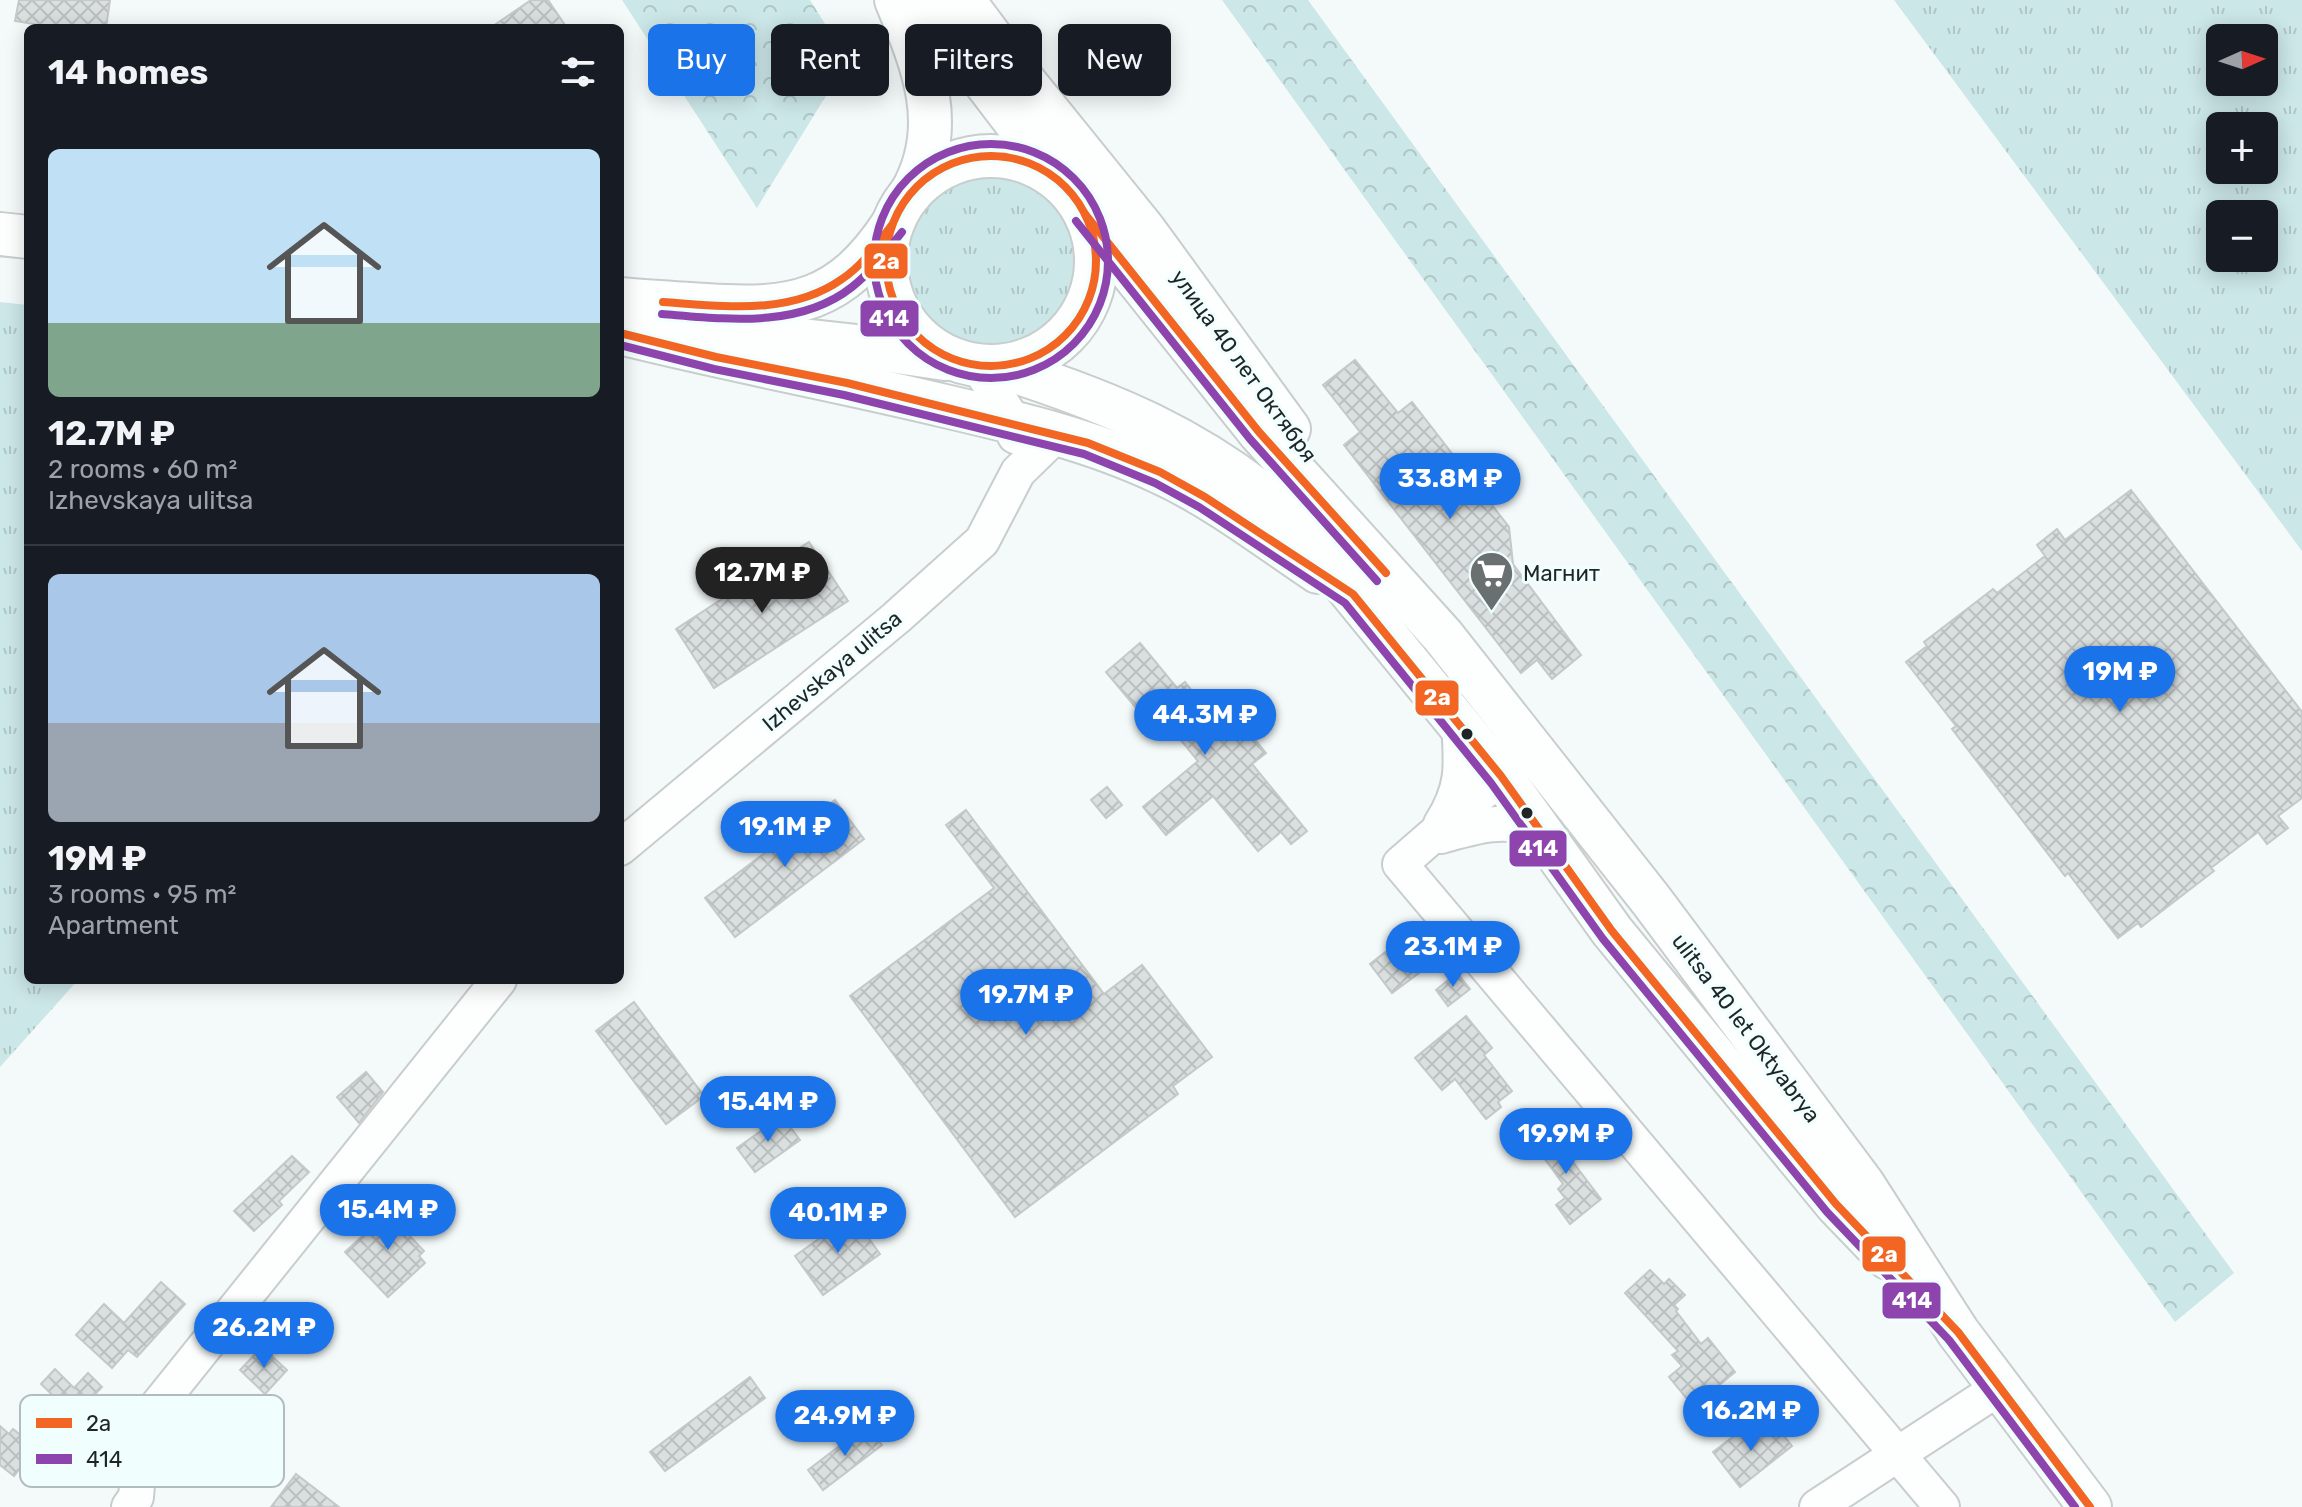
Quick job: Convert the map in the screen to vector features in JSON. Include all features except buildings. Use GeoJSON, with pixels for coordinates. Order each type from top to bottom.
{"type":"FeatureCollection","features":[{"type":"Feature","properties":{"kind":"main road","name":"улица 40 лет Октября"},"geometry":{"type":"LineString","coordinates":[[896,0],[927,84],[931,123],[923,172],[902,209],[886,262],[888,281],[897,308],[913,331],[927,344],[978,364],[1072,389],[1170,433],[1253,485],[1367,580]]}},
{"type":"Feature","properties":{"kind":"main road","name":"улица 40 лет Октября"},"geometry":{"type":"LineString","coordinates":[[935,0],[972,65],[1259,432],[1367,580],[1459,724],[1501,776],[1612,931],[1836,1204],[1958,1332]]}},
{"type":"Feature","properties":{"kind":"main road","name":"улица 40 лет Октября"},"geometry":{"type":"LineString","coordinates":[[963,0],[1145,231],[1330,485],[1367,580]]}},
{"type":"Feature","properties":{"kind":"main road","name":"улица 40 лет Октября"},"geometry":{"type":"LineString","coordinates":[[624,299],[755,308],[793,304],[818,296],[864,263],[902,209],[932,174],[957,161],[994,156],[1031,164],[1074,199],[1095,250],[1095,269],[1093,288],[1081,314],[1050,348],[1033,357],[978,364]]}},
{"type":"Feature","properties":{"kind":"main road"},"geometry":{"type":"LineString","coordinates":[[0,234],[24,237]]}},
{"type":"Feature","properties":{"kind":"main road"},"geometry":{"type":"LineString","coordinates":[[0,263],[24,266]]}},
{"type":"Feature","properties":{"kind":"main road"},"geometry":{"type":"LineString","coordinates":[[624,324],[715,329],[978,364]]}},
{"type":"Feature","properties":{"kind":"main road"},"geometry":{"type":"LineString","coordinates":[[624,334],[1014,422],[1088,443],[1160,472],[1367,580]]}},
{"type":"Feature","properties":{"kind":"main road","name":"ulitsa 40 let Oktyabrya"},"geometry":{"type":"LineString","coordinates":[[1367,580],[1443,636],[1651,900],[1863,1184],[1958,1332],[2090,1507]]}},
{"type":"Feature","properties":{"kind":"street"},"geometry":{"type":"LineString","coordinates":[[978,364],[1014,422],[1018,472]]}},
{"type":"Feature","properties":{"kind":"street","name":"Izhevskaya ulitsa"},"geometry":{"type":"LineString","coordinates":[[624,845],[896,618],[982,541],[1018,472],[1057,434]]}},
{"type":"Feature","properties":{"kind":"street"},"geometry":{"type":"LineString","coordinates":[[1432,838],[1458,794],[1461,763],[1459,724]]}},
{"type":"Feature","properties":{"kind":"street"},"geometry":{"type":"LineString","coordinates":[[1532,750],[1400,864],[1942,1507]]}},
{"type":"Feature","properties":{"kind":"street"},"geometry":{"type":"LineString","coordinates":[[1432,838],[1482,824],[1506,822],[1537,827]]}},
{"type":"Feature","properties":{"kind":"street"},"geometry":{"type":"LineString","coordinates":[[166,1395],[496,984]]}},
{"type":"Feature","properties":{"kind":"street"},"geometry":{"type":"LineString","coordinates":[[1817,1507],[1999,1388]]}},
{"type":"Feature","properties":{"kind":"green space"},"geometry":{"type":"Polygon","coordinates":[[[622,0],[810,0],[825,24],[771,24],[771,96],[826,96],[757,208],[684,96],[755,96],[755,24],[648,24],[648,40],[622,0]]]}},
{"type":"Feature","properties":{"kind":"green space"},"geometry":{"type":"Polygon","coordinates":[[[1222,0],[1308,0],[2234,1273],[2175,1322],[1222,0]]]}},
{"type":"Feature","properties":{"kind":"green space"},"geometry":{"type":"Polygon","coordinates":[[[1894,0],[2302,0],[2302,551],[1894,0]]]}},
{"type":"Feature","properties":{"kind":"green space"},"geometry":{"type":"Polygon","coordinates":[[[990,171],[1024,178],[1053,197],[1072,226],[1079,260],[1072,294],[1053,323],[1024,342],[990,349],[956,342],[927,323],[908,294],[901,260],[908,226],[927,197],[956,178],[990,171]]]}},
{"type":"Feature","properties":{"kind":"green space"},"geometry":{"type":"Polygon","coordinates":[[[0,302],[24,305],[24,984],[74,984],[0,1067],[0,302]]]}},
{"type":"Feature","properties":{"kind":"transit line","name":"414"},"geometry":{"type":"LineString","coordinates":[[991,144],[1014,146],[1036,153],[1074,178],[1099,216],[1106,238],[1108,261],[1106,284],[1099,306],[1074,344],[1036,369],[1014,376],[991,378],[968,376],[946,369],[908,344],[883,306],[876,284],[874,261],[876,238],[883,216],[908,178],[946,153],[968,146],[991,144]]}},
{"type":"Feature","properties":{"kind":"transit line","name":"2а"},"geometry":{"type":"LineString","coordinates":[[991,156],[1031,164],[1065,187],[1088,221],[1096,261],[1088,301],[1065,335],[1031,358],[991,366],[951,358],[917,335],[894,301],[886,261],[894,221],[917,187],[951,164],[991,156]]}},
{"type":"Feature","properties":{"kind":"transit line","name":"2а"},"geometry":{"type":"LineString","coordinates":[[1085,214],[1259,432],[1386,573]]}},
{"type":"Feature","properties":{"kind":"transit line","name":"414"},"geometry":{"type":"LineString","coordinates":[[1076,221],[1250,439],[1377,581]]}},
{"type":"Feature","properties":{"kind":"transit line","name":"2а"},"geometry":{"type":"LineString","coordinates":[[663,302],[756,306],[801,299],[822,291],[850,273],[892,225]]}},
{"type":"Feature","properties":{"kind":"transit line","name":"414"},"geometry":{"type":"LineString","coordinates":[[662,314],[736,319],[809,310],[852,287],[902,232]]}},
{"type":"Feature","properties":{"kind":"transit line","name":"2а"},"geometry":{"type":"LineString","coordinates":[[624,334],[716,357],[847,383],[1088,443],[1160,472],[1205,497],[1353,594],[1501,776],[1612,931],[1836,1204],[1958,1332],[2090,1507]]}},
{"type":"Feature","properties":{"kind":"transit line","name":"414"},"geometry":{"type":"LineString","coordinates":[[624,346],[714,369],[844,395],[1084,454],[1155,483],[1199,507],[1345,603],[1491,783],[1603,939],[1827,1212],[1949,1340],[2075,1507]]}},
{"type":"Feature","properties":{"kind":"place","name":"Магнит"},"geometry":{"type":"Point","coordinates":[1492,612]}}]}
